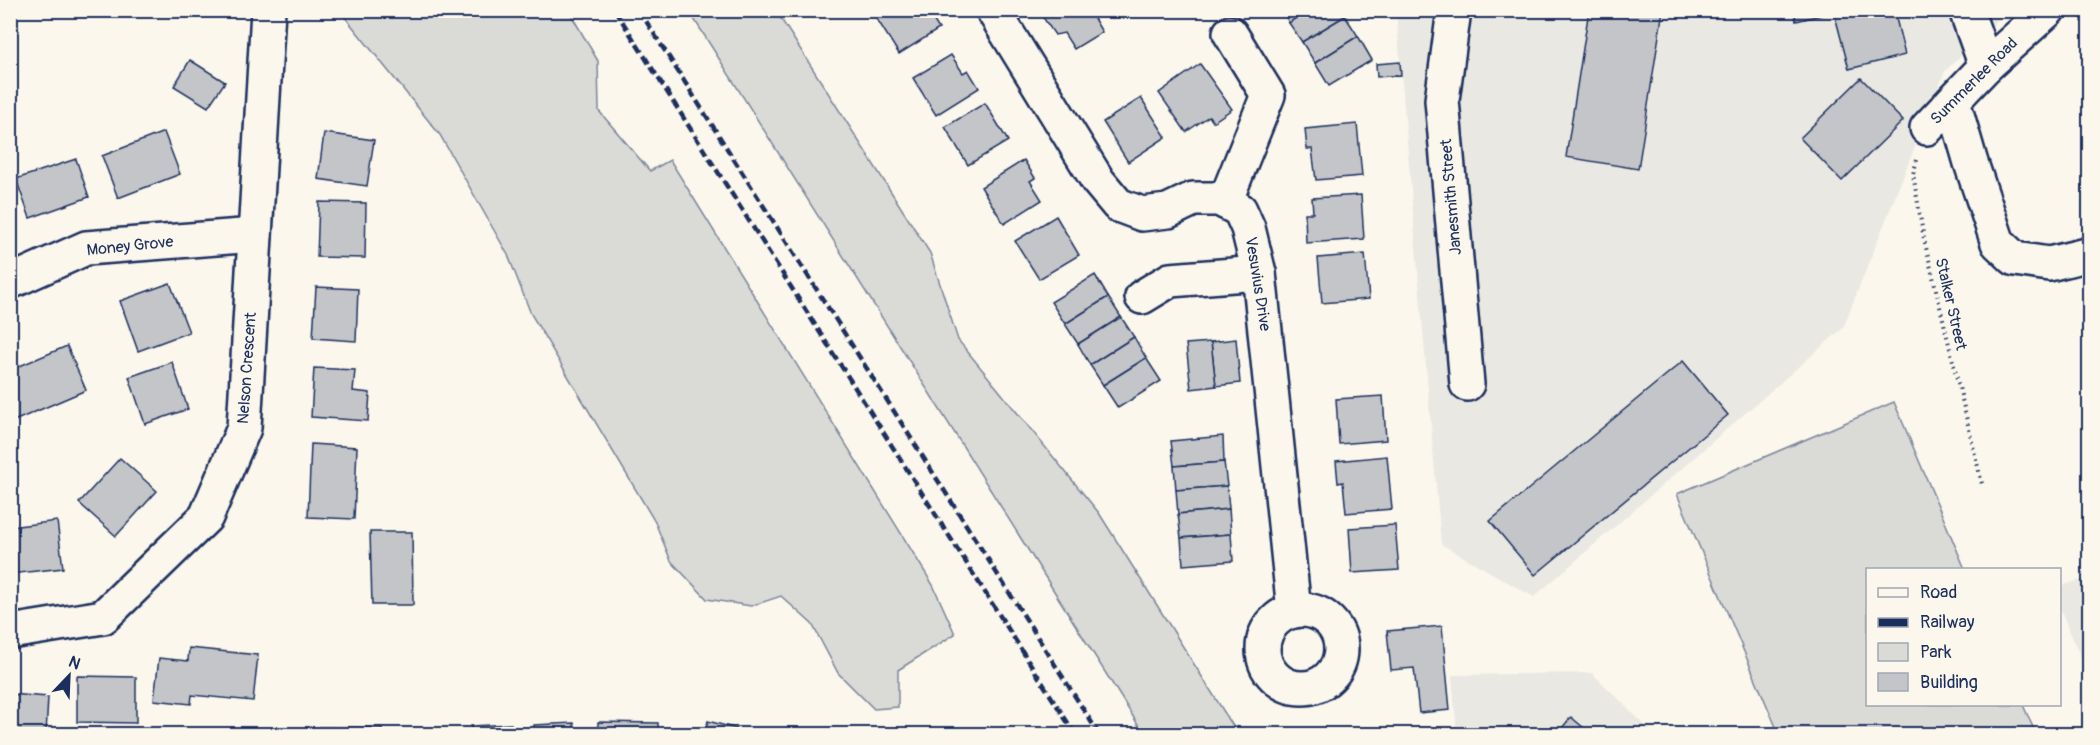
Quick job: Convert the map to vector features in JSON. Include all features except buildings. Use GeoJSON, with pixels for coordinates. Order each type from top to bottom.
{"type":"FeatureCollection","features":[{"type":"Feature","properties":{"kind":"street","name":"Nelson Crescent"},"geometry":{"type":"LineString","coordinates":[[10,632],[103,617],[206,518],[244,428],[268,10]]}},
{"type":"Feature","properties":{"kind":"street"},"geometry":{"type":"LineString","coordinates":[[993,10],[1098,181],[1118,205],[1142,214],[1168,211],[1193,199],[1225,202],[1268,95],[1230,33]]}},
{"type":"Feature","properties":{"kind":"street","name":"Janesmith Street"},"geometry":{"type":"LineString","coordinates":[[1454,10],[1442,100],[1467,384]]}},
{"type":"Feature","properties":{"kind":"street"},"geometry":{"type":"LineString","coordinates":[[1966,10],[1986,66]]}},
{"type":"Feature","properties":{"kind":"street","name":"Summerlee Road"},"geometry":{"type":"LineString","coordinates":[[1927,128],[1986,66],[2048,10]]}},
{"type":"Feature","properties":{"kind":"street"},"geometry":{"type":"LineString","coordinates":[[1953,101],[1998,243],[2015,259],[2049,264],[2090,254]]}},
{"type":"Feature","properties":{"kind":"street","name":"Vesuvius Drive"},"geometry":{"type":"LineString","coordinates":[[1225,202],[1240,210],[1248,228],[1259,273],[1294,611]]}},
{"type":"Feature","properties":{"kind":"street","name":"Money Grove"},"geometry":{"type":"LineString","coordinates":[[10,282],[86,248],[255,235]]}},
{"type":"Feature","properties":{"kind":"street"},"geometry":{"type":"LineString","coordinates":[[1142,297],[1170,280],[1259,273]]}},
{"type":"Feature","properties":{"kind":"path","name":"Stalker Street"},"geometry":{"type":"LineString","coordinates":[[1927,128],[1913,174],[1924,239],[1982,484]]}},
{"type":"Feature","properties":{"kind":"shaded area"},"geometry":{"type":"Polygon","coordinates":[[[1396,11],[2007,11],[1945,71],[1843,328],[1534,597],[1441,544],[1396,11]]]}},
{"type":"Feature","properties":{"kind":"shaded area"},"geometry":{"type":"Polygon","coordinates":[[[2090,578],[2089,677],[2061,610],[2061,586],[2090,578]]]}},
{"type":"Feature","properties":{"kind":"shaded area"},"geometry":{"type":"Polygon","coordinates":[[[1592,673],[1654,734],[1457,734],[1452,675],[1592,673]]]}},
{"type":"Feature","properties":{"kind":"green space"},"geometry":{"type":"Polygon","coordinates":[[[340,11],[569,11],[598,61],[599,111],[650,171],[670,160],[933,585],[955,634],[898,670],[898,707],[874,709],[838,673],[812,624],[781,596],[751,606],[707,599],[671,561],[655,522],[531,314],[508,255],[440,135],[340,11]]]}},
{"type":"Feature","properties":{"kind":"green space"},"geometry":{"type":"Polygon","coordinates":[[[689,11],[776,11],[930,253],[958,340],[1099,513],[1238,734],[1144,734],[689,11]]]}},
{"type":"Feature","properties":{"kind":"green space"},"geometry":{"type":"Polygon","coordinates":[[[1894,402],[1965,568],[1866,568],[1866,706],[2023,706],[2036,734],[1779,734],[1677,494],[1894,402]]]}},
{"type":"Feature","properties":{"kind":"railway"},"geometry":{"type":"LineString","coordinates":[[615,10],[1075,734]]}},
{"type":"Feature","properties":{"kind":"railway"},"geometry":{"type":"LineString","coordinates":[[639,10],[1099,734]]}}]}
